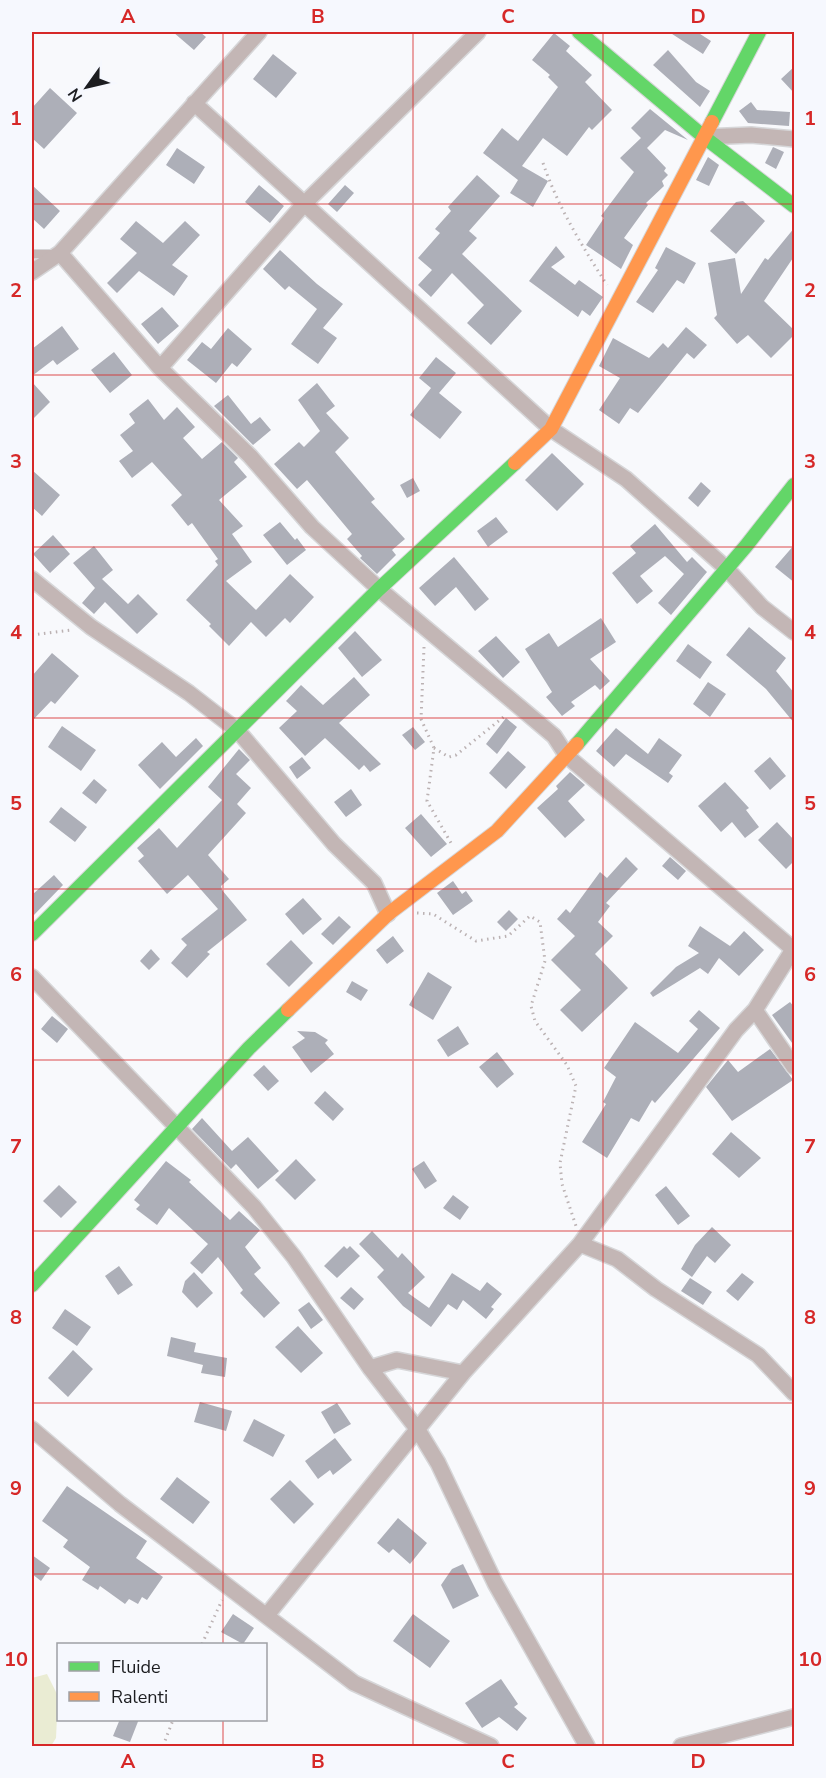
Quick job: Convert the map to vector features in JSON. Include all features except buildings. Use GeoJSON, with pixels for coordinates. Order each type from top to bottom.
{"type":"FeatureCollection","features":[{"type":"Feature","properties":{"kind":"street"},"geometry":{"type":"LineString","coordinates":[[32,272],[60,254],[259,32]]}},
{"type":"Feature","properties":{"kind":"street"},"geometry":{"type":"LineString","coordinates":[[160,368],[305,203],[478,32]]}},
{"type":"Feature","properties":{"kind":"street"},"geometry":{"type":"LineString","coordinates":[[579,32],[704,137],[795,206]]}},
{"type":"Feature","properties":{"kind":"street"},"geometry":{"type":"LineString","coordinates":[[32,934],[379,589],[551,429],[759,32]]}},
{"type":"Feature","properties":{"kind":"street"},"geometry":{"type":"LineString","coordinates":[[194,103],[551,429],[626,479],[726,569],[762,607],[795,632]]}},
{"type":"Feature","properties":{"kind":"street"},"geometry":{"type":"LineString","coordinates":[[704,137],[751,135],[795,139]]}},
{"type":"Feature","properties":{"kind":"street"},"geometry":{"type":"LineString","coordinates":[[60,254],[160,368],[250,456],[312,527],[379,589],[425,625],[554,736],[567,756],[794,948],[755,1010],[736,1030],[580,1244],[463,1373],[267,1615]]}},
{"type":"Feature","properties":{"kind":"street"},"geometry":{"type":"LineString","coordinates":[[32,1285],[249,1048],[388,914],[497,831],[567,756],[791,496]]}},
{"type":"Feature","properties":{"kind":"street"},"geometry":{"type":"LineString","coordinates":[[32,579],[91,627],[189,693],[238,731],[334,844],[374,882],[388,914]]}},
{"type":"Feature","properties":{"kind":"street"},"geometry":{"type":"LineString","coordinates":[[32,977],[254,1207],[294,1257],[370,1368],[418,1430],[438,1463],[522,1636],[586,1746]]}},
{"type":"Feature","properties":{"kind":"street"},"geometry":{"type":"LineString","coordinates":[[755,1010],[795,1067]]}},
{"type":"Feature","properties":{"kind":"street"},"geometry":{"type":"LineString","coordinates":[[580,1244],[617,1259],[656,1289],[749,1349],[795,1393]]}},
{"type":"Feature","properties":{"kind":"street"},"geometry":{"type":"LineString","coordinates":[[370,1368],[397,1360],[463,1373]]}},
{"type":"Feature","properties":{"kind":"street"},"geometry":{"type":"LineString","coordinates":[[32,1429],[120,1504],[354,1683],[491,1746]]}},
{"type":"Feature","properties":{"kind":"street"},"geometry":{"type":"LineString","coordinates":[[681,1746],[795,1717]]}},
{"type":"Feature","properties":{"kind":"street"},"geometry":{"type":"LineString","coordinates":[[741,1746],[750,1730]]}},
{"type":"Feature","properties":{"kind":"lane"},"geometry":{"type":"LineString","coordinates":[[32,254],[60,254]]}},
{"type":"Feature","properties":{"kind":"path"},"geometry":{"type":"LineString","coordinates":[[543,163],[551,186],[577,236],[618,301]]}},
{"type":"Feature","properties":{"kind":"path"},"geometry":{"type":"LineString","coordinates":[[425,625],[421,719],[435,748],[449,757],[456,755],[519,706]]}},
{"type":"Feature","properties":{"kind":"path"},"geometry":{"type":"LineString","coordinates":[[32,635],[91,627]]}},
{"type":"Feature","properties":{"kind":"path"},"geometry":{"type":"LineString","coordinates":[[435,748],[427,801],[460,861]]}},
{"type":"Feature","properties":{"kind":"path"},"geometry":{"type":"LineString","coordinates":[[413,913],[433,914],[476,941],[507,936],[530,916],[540,922],[545,961],[531,1006],[535,1021],[567,1065],[576,1086],[560,1163],[562,1184],[572,1209],[580,1244]]}},
{"type":"Feature","properties":{"kind":"path"},"geometry":{"type":"LineString","coordinates":[[202,1643],[229,1586]]}},
{"type":"Feature","properties":{"kind":"path"},"geometry":{"type":"LineString","coordinates":[[163,1746],[171,1721]]}},
{"type":"Feature","properties":{"kind":"green space"},"geometry":{"type":"Polygon","coordinates":[[[47,1674],[57,1694],[56,1738],[51,1746],[32,1746],[32,1678],[47,1674]]]}},
{"type":"Feature","properties":{"kind":"traffic: fast"},"geometry":{"type":"LineString","coordinates":[[579,32],[704,137],[794,206]]}},
{"type":"Feature","properties":{"kind":"traffic: fast"},"geometry":{"type":"LineString","coordinates":[[712,122],[759,32]]}},
{"type":"Feature","properties":{"kind":"traffic: fast"},"geometry":{"type":"LineString","coordinates":[[32,934],[379,589],[515,463]]}},
{"type":"Feature","properties":{"kind":"traffic: fast"},"geometry":{"type":"LineString","coordinates":[[577,744],[746,546],[794,485]]}},
{"type":"Feature","properties":{"kind":"traffic: fast"},"geometry":{"type":"LineString","coordinates":[[32,1285],[249,1048],[288,1010]]}},
{"type":"Feature","properties":{"kind":"traffic: slow"},"geometry":{"type":"LineString","coordinates":[[515,463],[551,429],[712,122]]}},
{"type":"Feature","properties":{"kind":"traffic: slow"},"geometry":{"type":"LineString","coordinates":[[288,1010],[388,914],[497,831],[577,744]]}}]}
